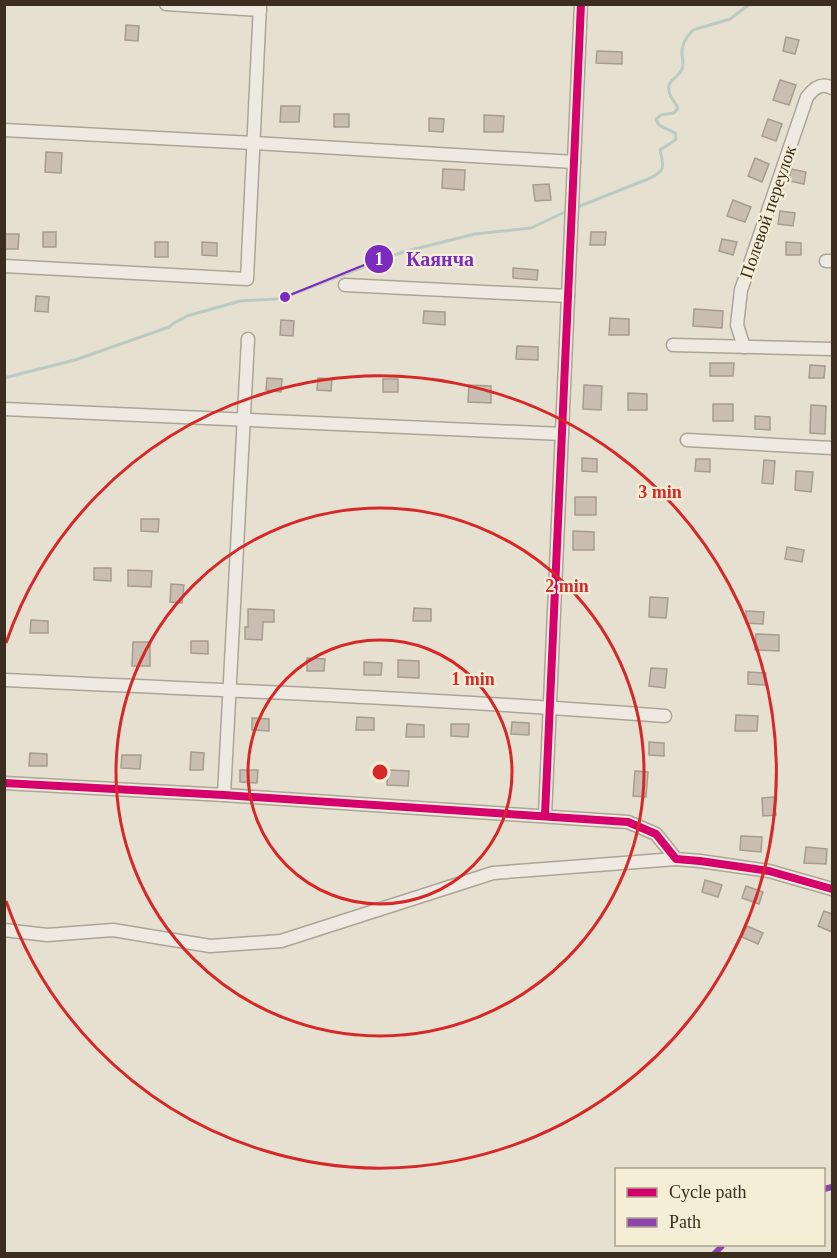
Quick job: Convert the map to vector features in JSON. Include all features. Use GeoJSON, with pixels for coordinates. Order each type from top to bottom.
{"type":"FeatureCollection","features":[{"type":"Feature","properties":{"kind":"street"},"geometry":{"type":"LineString","coordinates":[[4,266],[247,279],[260,7],[166,4]]}},
{"type":"Feature","properties":{"kind":"street"},"geometry":{"type":"LineString","coordinates":[[545,815],[581,4]]}},
{"type":"Feature","properties":{"kind":"street","name":"Полевой переулок"},"geometry":{"type":"LineString","coordinates":[[744,347],[737,325],[741,290],[807,96],[827,87]]}},
{"type":"Feature","properties":{"kind":"street"},"geometry":{"type":"LineString","coordinates":[[4,130],[574,162]]}},
{"type":"Feature","properties":{"kind":"street"},"geometry":{"type":"LineString","coordinates":[[345,285],[568,296]]}},
{"type":"Feature","properties":{"kind":"street"},"geometry":{"type":"LineString","coordinates":[[224,795],[248,339]]}},
{"type":"Feature","properties":{"kind":"street"},"geometry":{"type":"LineString","coordinates":[[673,345],[832,349]]}},
{"type":"Feature","properties":{"kind":"street"},"geometry":{"type":"LineString","coordinates":[[4,409],[562,434]]}},
{"type":"Feature","properties":{"kind":"street"},"geometry":{"type":"LineString","coordinates":[[687,440],[832,448]]}},
{"type":"Feature","properties":{"kind":"street"},"geometry":{"type":"LineString","coordinates":[[4,680],[550,707],[665,716]]}},
{"type":"Feature","properties":{"kind":"street"},"geometry":{"type":"LineString","coordinates":[[4,783],[545,815],[628,822],[656,834],[676,859]]}},
{"type":"Feature","properties":{"kind":"street"},"geometry":{"type":"LineString","coordinates":[[4,930],[47,936],[113,930],[210,946],[281,941],[493,873],[676,859],[768,871],[832,889]]}},
{"type":"Feature","properties":{"kind":"building"},"geometry":{"type":"Polygon","coordinates":[[[126,25],[139,26],[138,41],[125,40],[126,25]]]}},
{"type":"Feature","properties":{"kind":"building"},"geometry":{"type":"Polygon","coordinates":[[[786,37],[799,40],[795,54],[783,51],[786,37]]]}},
{"type":"Feature","properties":{"kind":"building"},"geometry":{"type":"Polygon","coordinates":[[[597,51],[622,52],[622,64],[596,63],[597,51]]]}},
{"type":"Feature","properties":{"kind":"building"},"geometry":{"type":"Polygon","coordinates":[[[780,80],[796,85],[789,105],[773,100],[780,80]]]}},
{"type":"Feature","properties":{"kind":"building"},"geometry":{"type":"Polygon","coordinates":[[[281,106],[300,106],[299,122],[280,122],[281,106]]]}},
{"type":"Feature","properties":{"kind":"building"},"geometry":{"type":"Polygon","coordinates":[[[334,114],[349,114],[349,127],[334,127],[334,114]]]}},
{"type":"Feature","properties":{"kind":"building"},"geometry":{"type":"Polygon","coordinates":[[[484,115],[504,116],[503,132],[484,132],[484,115]]]}},
{"type":"Feature","properties":{"kind":"building"},"geometry":{"type":"Polygon","coordinates":[[[429,118],[444,119],[443,132],[429,131],[429,118]]]}},
{"type":"Feature","properties":{"kind":"building"},"geometry":{"type":"Polygon","coordinates":[[[768,119],[782,124],[776,141],[762,136],[768,119]]]}},
{"type":"Feature","properties":{"kind":"building"},"geometry":{"type":"Polygon","coordinates":[[[46,152],[62,153],[61,173],[45,172],[46,152]]]}},
{"type":"Feature","properties":{"kind":"building"},"geometry":{"type":"Polygon","coordinates":[[[755,158],[769,164],[762,182],[748,176],[755,158]]]}},
{"type":"Feature","properties":{"kind":"building"},"geometry":{"type":"Polygon","coordinates":[[[443,169],[465,170],[464,190],[442,188],[443,169]]]}},
{"type":"Feature","properties":{"kind":"building"},"geometry":{"type":"Polygon","coordinates":[[[791,169],[806,172],[804,184],[789,181],[791,169]]]}},
{"type":"Feature","properties":{"kind":"building"},"geometry":{"type":"Polygon","coordinates":[[[549,184],[551,200],[535,201],[533,185],[549,184]]]}},
{"type":"Feature","properties":{"kind":"building"},"geometry":{"type":"Polygon","coordinates":[[[733,200],[751,207],[745,222],[727,216],[733,200]]]}},
{"type":"Feature","properties":{"kind":"building"},"geometry":{"type":"Polygon","coordinates":[[[780,211],[795,213],[793,226],[778,224],[780,211]]]}},
{"type":"Feature","properties":{"kind":"building"},"geometry":{"type":"Polygon","coordinates":[[[43,232],[56,232],[56,247],[43,247],[43,232]]]}},
{"type":"Feature","properties":{"kind":"building"},"geometry":{"type":"Polygon","coordinates":[[[591,232],[606,232],[605,245],[590,245],[591,232]]]}},
{"type":"Feature","properties":{"kind":"building"},"geometry":{"type":"Polygon","coordinates":[[[4,234],[19,234],[18,249],[4,249],[4,234]]]}},
{"type":"Feature","properties":{"kind":"building"},"geometry":{"type":"Polygon","coordinates":[[[722,239],[737,242],[733,255],[719,251],[722,239]]]}},
{"type":"Feature","properties":{"kind":"building"},"geometry":{"type":"Polygon","coordinates":[[[155,242],[168,242],[168,257],[155,257],[155,242]]]}},
{"type":"Feature","properties":{"kind":"building"},"geometry":{"type":"Polygon","coordinates":[[[202,242],[217,243],[217,256],[202,255],[202,242]]]}},
{"type":"Feature","properties":{"kind":"building"},"geometry":{"type":"Polygon","coordinates":[[[786,242],[801,243],[801,255],[786,255],[786,242]]]}},
{"type":"Feature","properties":{"kind":"building"},"geometry":{"type":"Polygon","coordinates":[[[513,268],[538,270],[537,280],[513,278],[513,268]]]}},
{"type":"Feature","properties":{"kind":"building"},"geometry":{"type":"Polygon","coordinates":[[[36,296],[49,297],[48,312],[35,311],[36,296]]]}},
{"type":"Feature","properties":{"kind":"building"},"geometry":{"type":"Polygon","coordinates":[[[694,309],[723,311],[722,328],[693,326],[694,309]]]}},
{"type":"Feature","properties":{"kind":"building"},"geometry":{"type":"Polygon","coordinates":[[[424,311],[445,312],[445,325],[423,323],[424,311]]]}},
{"type":"Feature","properties":{"kind":"building"},"geometry":{"type":"Polygon","coordinates":[[[610,318],[629,319],[629,335],[609,335],[610,318]]]}},
{"type":"Feature","properties":{"kind":"building"},"geometry":{"type":"Polygon","coordinates":[[[281,320],[294,321],[293,336],[280,335],[281,320]]]}},
{"type":"Feature","properties":{"kind":"building"},"geometry":{"type":"Polygon","coordinates":[[[517,346],[538,347],[538,360],[516,359],[517,346]]]}},
{"type":"Feature","properties":{"kind":"building"},"geometry":{"type":"Polygon","coordinates":[[[710,363],[734,363],[733,376],[710,376],[710,363]]]}},
{"type":"Feature","properties":{"kind":"building"},"geometry":{"type":"Polygon","coordinates":[[[810,365],[825,366],[824,378],[809,378],[810,365]]]}},
{"type":"Feature","properties":{"kind":"building"},"geometry":{"type":"Polygon","coordinates":[[[267,378],[282,379],[281,392],[266,390],[267,378]]]}},
{"type":"Feature","properties":{"kind":"building"},"geometry":{"type":"Polygon","coordinates":[[[318,378],[332,379],[331,391],[317,390],[318,378]]]}},
{"type":"Feature","properties":{"kind":"building"},"geometry":{"type":"Polygon","coordinates":[[[383,379],[398,379],[398,392],[383,392],[383,379]]]}},
{"type":"Feature","properties":{"kind":"building"},"geometry":{"type":"Polygon","coordinates":[[[469,385],[491,386],[491,403],[468,402],[469,385]]]}},
{"type":"Feature","properties":{"kind":"building"},"geometry":{"type":"Polygon","coordinates":[[[584,385],[602,386],[601,410],[583,409],[584,385]]]}},
{"type":"Feature","properties":{"kind":"building"},"geometry":{"type":"Polygon","coordinates":[[[628,393],[647,394],[647,410],[628,410],[628,393]]]}},
{"type":"Feature","properties":{"kind":"building"},"geometry":{"type":"Polygon","coordinates":[[[713,404],[733,404],[733,421],[713,421],[713,404]]]}},
{"type":"Feature","properties":{"kind":"building"},"geometry":{"type":"Polygon","coordinates":[[[811,405],[826,406],[825,434],[810,433],[811,405]]]}},
{"type":"Feature","properties":{"kind":"building"},"geometry":{"type":"Polygon","coordinates":[[[755,416],[770,417],[770,430],[755,429],[755,416]]]}},
{"type":"Feature","properties":{"kind":"building"},"geometry":{"type":"Polygon","coordinates":[[[582,458],[597,459],[597,472],[582,471],[582,458]]]}},
{"type":"Feature","properties":{"kind":"building"},"geometry":{"type":"Polygon","coordinates":[[[696,459],[710,459],[710,472],[695,471],[696,459]]]}},
{"type":"Feature","properties":{"kind":"building"},"geometry":{"type":"Polygon","coordinates":[[[764,460],[775,461],[773,484],[762,483],[764,460]]]}},
{"type":"Feature","properties":{"kind":"building"},"geometry":{"type":"Polygon","coordinates":[[[796,471],[813,472],[811,492],[795,490],[796,471]]]}},
{"type":"Feature","properties":{"kind":"building"},"geometry":{"type":"Polygon","coordinates":[[[575,497],[596,497],[596,515],[575,515],[575,497]]]}},
{"type":"Feature","properties":{"kind":"building"},"geometry":{"type":"Polygon","coordinates":[[[141,519],[159,519],[158,532],[141,531],[141,519]]]}},
{"type":"Feature","properties":{"kind":"building"},"geometry":{"type":"Polygon","coordinates":[[[573,531],[594,532],[594,550],[573,550],[573,531]]]}},
{"type":"Feature","properties":{"kind":"building"},"geometry":{"type":"Polygon","coordinates":[[[787,547],[804,550],[802,562],[785,559],[787,547]]]}},
{"type":"Feature","properties":{"kind":"building"},"geometry":{"type":"Polygon","coordinates":[[[94,568],[111,568],[111,581],[94,580],[94,568]]]}},
{"type":"Feature","properties":{"kind":"building"},"geometry":{"type":"Polygon","coordinates":[[[128,570],[152,571],[151,587],[128,586],[128,570]]]}},
{"type":"Feature","properties":{"kind":"building"},"geometry":{"type":"Polygon","coordinates":[[[171,584],[184,585],[182,603],[170,602],[171,584]]]}},
{"type":"Feature","properties":{"kind":"building"},"geometry":{"type":"Polygon","coordinates":[[[650,597],[668,598],[666,618],[649,617],[650,597]]]}},
{"type":"Feature","properties":{"kind":"building"},"geometry":{"type":"Polygon","coordinates":[[[414,608],[431,609],[431,621],[413,621],[414,608]]]}},
{"type":"Feature","properties":{"kind":"building"},"geometry":{"type":"Polygon","coordinates":[[[248,609],[274,610],[274,622],[263,622],[262,640],[245,639],[248,609]]]}},
{"type":"Feature","properties":{"kind":"building"},"geometry":{"type":"Polygon","coordinates":[[[746,611],[764,612],[763,624],[746,623],[746,611]]]}},
{"type":"Feature","properties":{"kind":"building"},"geometry":{"type":"Polygon","coordinates":[[[31,620],[48,621],[48,633],[30,633],[31,620]]]}},
{"type":"Feature","properties":{"kind":"building"},"geometry":{"type":"Polygon","coordinates":[[[756,634],[779,635],[779,651],[755,650],[756,634]]]}},
{"type":"Feature","properties":{"kind":"building"},"geometry":{"type":"Polygon","coordinates":[[[191,641],[208,641],[208,654],[191,653],[191,641]]]}},
{"type":"Feature","properties":{"kind":"building"},"geometry":{"type":"Polygon","coordinates":[[[133,642],[150,642],[150,666],[132,666],[133,642]]]}},
{"type":"Feature","properties":{"kind":"building"},"geometry":{"type":"Polygon","coordinates":[[[307,658],[325,659],[324,671],[307,671],[307,658]]]}},
{"type":"Feature","properties":{"kind":"building"},"geometry":{"type":"Polygon","coordinates":[[[398,660],[419,661],[419,678],[398,677],[398,660]]]}},
{"type":"Feature","properties":{"kind":"building"},"geometry":{"type":"Polygon","coordinates":[[[364,662],[382,663],[381,675],[364,675],[364,662]]]}},
{"type":"Feature","properties":{"kind":"building"},"geometry":{"type":"Polygon","coordinates":[[[651,668],[667,669],[665,688],[649,686],[651,668]]]}},
{"type":"Feature","properties":{"kind":"building"},"geometry":{"type":"Polygon","coordinates":[[[748,672],[766,673],[765,685],[748,684],[748,672]]]}},
{"type":"Feature","properties":{"kind":"building"},"geometry":{"type":"Polygon","coordinates":[[[736,715],[758,716],[757,731],[735,731],[736,715]]]}},
{"type":"Feature","properties":{"kind":"building"},"geometry":{"type":"Polygon","coordinates":[[[357,717],[374,718],[374,730],[356,730],[357,717]]]}},
{"type":"Feature","properties":{"kind":"building"},"geometry":{"type":"Polygon","coordinates":[[[252,718],[269,719],[269,731],[252,730],[252,718]]]}},
{"type":"Feature","properties":{"kind":"building"},"geometry":{"type":"Polygon","coordinates":[[[512,722],[529,723],[529,735],[511,734],[512,722]]]}},
{"type":"Feature","properties":{"kind":"building"},"geometry":{"type":"Polygon","coordinates":[[[407,724],[424,725],[424,737],[406,737],[407,724]]]}},
{"type":"Feature","properties":{"kind":"building"},"geometry":{"type":"Polygon","coordinates":[[[451,724],[469,724],[468,737],[451,736],[451,724]]]}},
{"type":"Feature","properties":{"kind":"building"},"geometry":{"type":"Polygon","coordinates":[[[649,742],[664,743],[664,756],[649,755],[649,742]]]}},
{"type":"Feature","properties":{"kind":"building"},"geometry":{"type":"Polygon","coordinates":[[[191,752],[204,753],[203,770],[190,770],[191,752]]]}},
{"type":"Feature","properties":{"kind":"building"},"geometry":{"type":"Polygon","coordinates":[[[30,753],[47,754],[47,766],[29,766],[30,753]]]}},
{"type":"Feature","properties":{"kind":"building"},"geometry":{"type":"Polygon","coordinates":[[[122,755],[141,755],[140,769],[121,768],[122,755]]]}},
{"type":"Feature","properties":{"kind":"building"},"geometry":{"type":"Polygon","coordinates":[[[240,770],[258,770],[257,783],[240,782],[240,770]]]}},
{"type":"Feature","properties":{"kind":"building"},"geometry":{"type":"Polygon","coordinates":[[[388,770],[409,771],[408,786],[387,785],[388,770]]]}},
{"type":"Feature","properties":{"kind":"building"},"geometry":{"type":"Polygon","coordinates":[[[635,771],[648,772],[646,797],[633,796],[635,771]]]}},
{"type":"Feature","properties":{"kind":"building"},"geometry":{"type":"Polygon","coordinates":[[[774,797],[776,815],[763,816],[762,798],[774,797]]]}},
{"type":"Feature","properties":{"kind":"building"},"geometry":{"type":"Polygon","coordinates":[[[741,836],[762,837],[761,852],[740,850],[741,836]]]}},
{"type":"Feature","properties":{"kind":"building"},"geometry":{"type":"Polygon","coordinates":[[[806,847],[827,849],[826,864],[804,863],[806,847]]]}},
{"type":"Feature","properties":{"kind":"building"},"geometry":{"type":"Polygon","coordinates":[[[705,880],[722,885],[718,897],[702,892],[705,880]]]}},
{"type":"Feature","properties":{"kind":"building"},"geometry":{"type":"Polygon","coordinates":[[[746,886],[763,892],[759,904],[742,898],[746,886]]]}},
{"type":"Feature","properties":{"kind":"building"},"geometry":{"type":"Polygon","coordinates":[[[824,911],[832,914],[832,932],[818,926],[824,911]]]}},
{"type":"Feature","properties":{"kind":"building"},"geometry":{"type":"Polygon","coordinates":[[[747,926],[763,933],[758,944],[742,937],[747,926]]]}},
{"type":"Feature","properties":{"kind":"waterway"},"geometry":{"type":"LineString","coordinates":[[575,208],[648,179],[661,171],[663,165],[660,150],[676,139],[675,133],[659,125],[656,119],[661,115],[674,113],[678,108],[670,96],[669,84],[682,69],[682,48],[685,41],[693,30],[730,19],[750,4]]}},
{"type":"Feature","properties":{"kind":"waterway"},"geometry":{"type":"LineString","coordinates":[[4,378],[75,360],[169,327],[187,316],[240,301],[285,297],[403,252],[475,234],[531,228],[565,212]]}},
{"type":"Feature","properties":{"kind":"marked path"},"geometry":{"type":"LineString","coordinates":[[825,1189],[832,1187]]}},
{"type":"Feature","properties":{"kind":"marked path"},"geometry":{"type":"LineString","coordinates":[[714,1254],[722,1246]]}},
{"type":"Feature","properties":{"kind":"cycle path"},"geometry":{"type":"LineString","coordinates":[[545,815],[581,4]]}},
{"type":"Feature","properties":{"kind":"cycle path"},"geometry":{"type":"LineString","coordinates":[[4,783],[628,822],[656,834],[676,859],[769,871],[832,889]]}},
{"type":"Feature","properties":{"kind":"place","name":"Каянча"},"geometry":{"type":"Point","coordinates":[285,297]}}]}
